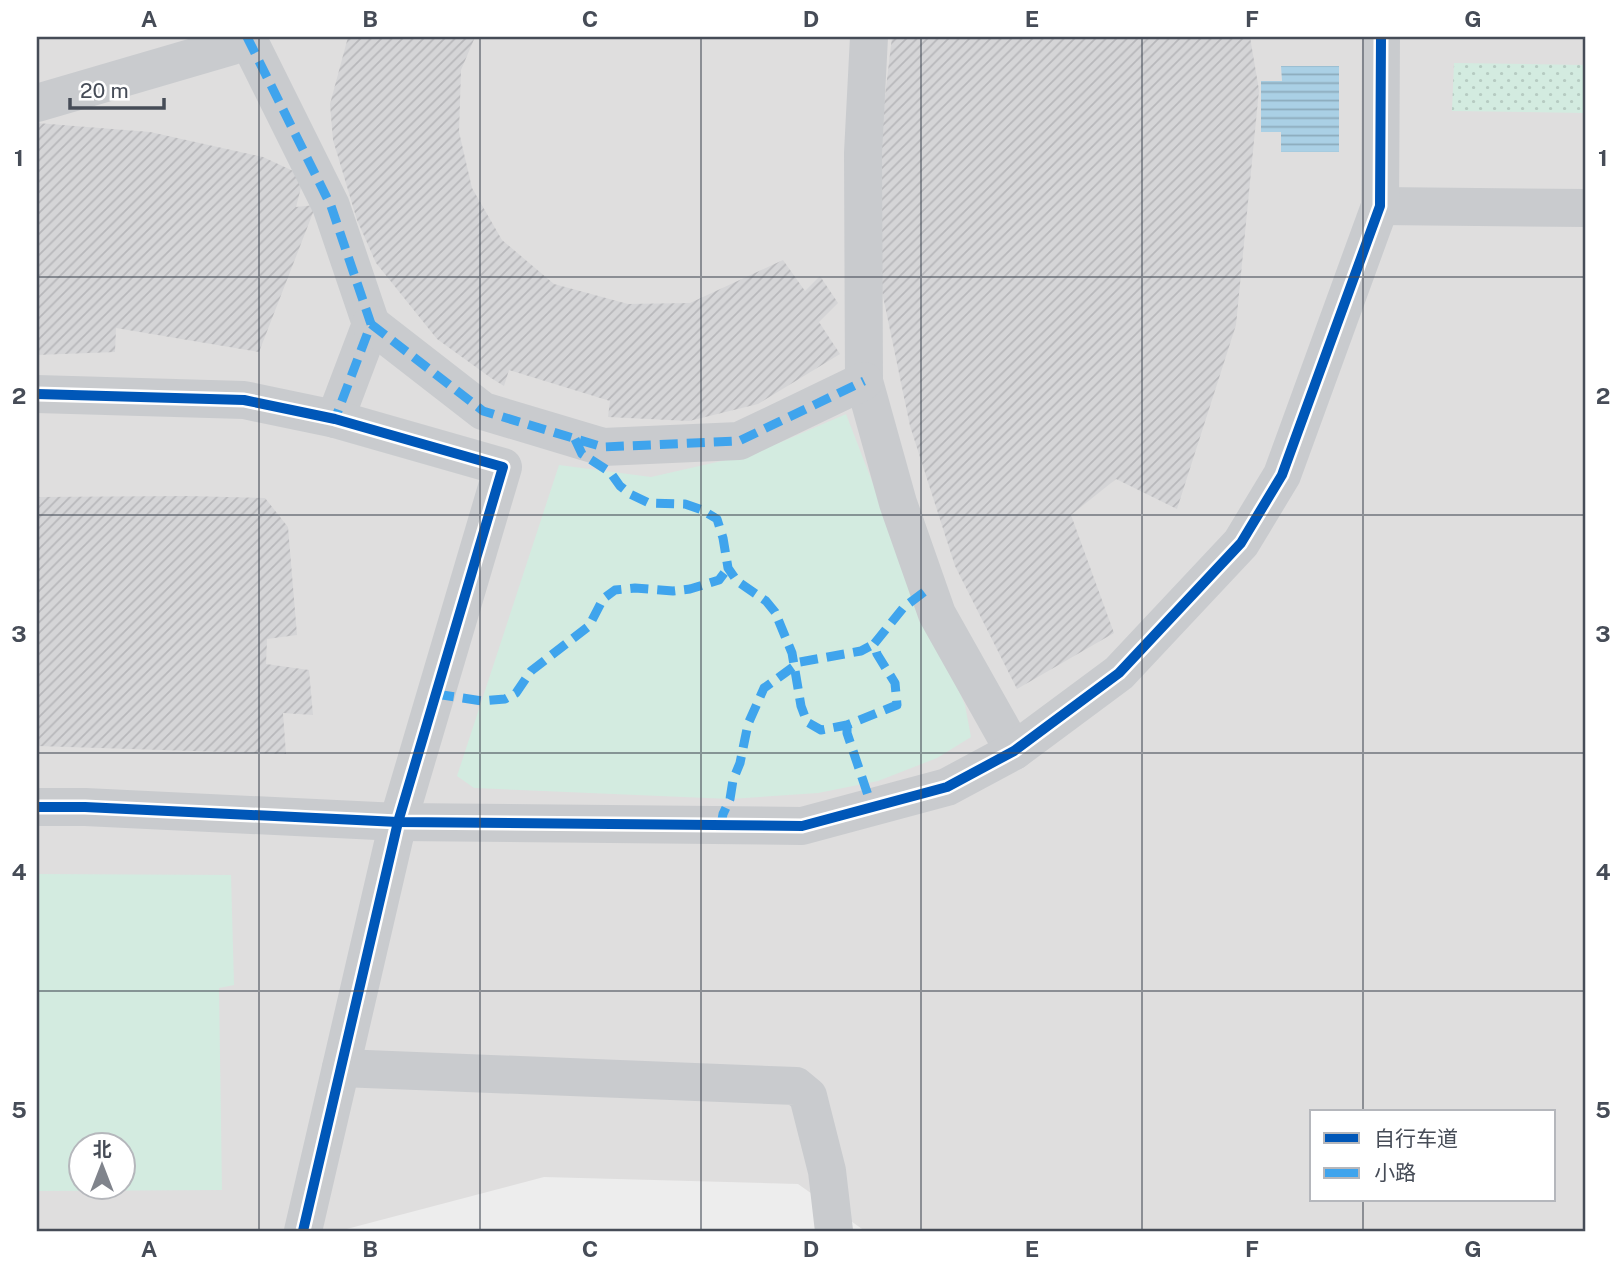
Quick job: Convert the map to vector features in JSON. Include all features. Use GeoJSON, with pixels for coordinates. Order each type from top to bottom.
{"type":"FeatureCollection","features":[{"type":"Feature","properties":{"kind":"street"},"geometry":{"type":"LineString","coordinates":[[37,103],[232,46],[237,37]]}},
{"type":"Feature","properties":{"kind":"street"},"geometry":{"type":"LineString","coordinates":[[247,37],[331,206],[371,324],[483,411],[603,447],[739,441],[864,381]]}},
{"type":"Feature","properties":{"kind":"street"},"geometry":{"type":"LineString","coordinates":[[869,37],[863,153],[864,381],[898,503],[937,614],[1014,751]]}},
{"type":"Feature","properties":{"kind":"street"},"geometry":{"type":"LineString","coordinates":[[37,807],[398,822],[802,825],[947,787],[1014,751],[1119,673],[1241,543],[1282,475],[1380,206],[1381,37]]}},
{"type":"Feature","properties":{"kind":"street"},"geometry":{"type":"LineString","coordinates":[[1380,206],[1585,208]]}},
{"type":"Feature","properties":{"kind":"street"},"geometry":{"type":"LineString","coordinates":[[335,419],[371,324]]}},
{"type":"Feature","properties":{"kind":"street"},"geometry":{"type":"LineString","coordinates":[[37,394],[244,400],[335,419],[503,467],[398,822],[303,1231]]}},
{"type":"Feature","properties":{"kind":"street"},"geometry":{"type":"LineString","coordinates":[[341,1068],[796,1086],[808,1096],[827,1171],[834,1231]]}},
{"type":"Feature","properties":{"kind":"shaded area"},"geometry":{"type":"Polygon","coordinates":[[[37,37],[1585,37],[1585,1231],[865,1231],[798,1184],[544,1177],[339,1231],[37,1231],[37,37]]]}},
{"type":"Feature","properties":{"kind":"green space"},"geometry":{"type":"Polygon","coordinates":[[[1454,63],[1585,65],[1585,113],[1452,111],[1454,63]]]}},
{"type":"Feature","properties":{"kind":"green space"},"geometry":{"type":"Polygon","coordinates":[[[846,414],[902,559],[965,705],[971,737],[937,758],[878,781],[818,793],[730,799],[474,788],[457,776],[559,465],[651,477],[726,460],[779,443],[846,414]]]}},
{"type":"Feature","properties":{"kind":"green space"},"geometry":{"type":"Polygon","coordinates":[[[37,874],[231,875],[234,985],[219,988],[222,1190],[136,1190],[136,1132],[66,1132],[66,1191],[37,1191],[37,874]]]}},
{"type":"Feature","properties":{"kind":"water"},"geometry":{"type":"Polygon","coordinates":[[[1281,66],[1339,66],[1339,152],[1281,152],[1281,132],[1261,132],[1261,81],[1282,81],[1281,66]]]}},
{"type":"Feature","properties":{"kind":"building"},"geometry":{"type":"Polygon","coordinates":[[[348,37],[475,37],[461,70],[459,132],[472,188],[502,240],[554,284],[628,304],[690,303],[783,260],[805,291],[820,276],[838,303],[819,322],[840,354],[758,404],[689,421],[608,417],[610,401],[509,370],[504,386],[491,378],[437,339],[376,263],[357,220],[333,140],[330,104],[348,37]]]}},
{"type":"Feature","properties":{"kind":"building"},"geometry":{"type":"Polygon","coordinates":[[[892,37],[1250,37],[1259,90],[1236,325],[1177,509],[1116,479],[1071,515],[1114,633],[1017,689],[955,566],[910,426],[880,282],[880,138],[892,37]]]}},
{"type":"Feature","properties":{"kind":"building"},"geometry":{"type":"Polygon","coordinates":[[[37,123],[150,132],[263,157],[304,176],[296,207],[316,205],[259,352],[116,328],[115,352],[37,355],[37,123]]]}},
{"type":"Feature","properties":{"kind":"building"},"geometry":{"type":"Polygon","coordinates":[[[37,497],[265,498],[288,527],[297,635],[267,639],[266,664],[309,670],[313,715],[283,713],[286,754],[37,746],[37,497]]]}},
{"type":"Feature","properties":{"kind":"marked path"},"geometry":{"type":"LineString","coordinates":[[247,37],[331,206],[371,324],[335,419]]}},
{"type":"Feature","properties":{"kind":"marked path"},"geometry":{"type":"LineString","coordinates":[[371,324],[483,411],[603,447],[739,441],[864,381]]}},
{"type":"Feature","properties":{"kind":"marked path"},"geometry":{"type":"LineString","coordinates":[[575,439],[582,454],[610,472],[630,494],[649,503],[685,504],[717,519],[728,568],[737,581],[766,601],[775,612],[792,653],[801,706],[807,722],[821,730],[847,725],[897,705],[895,683],[874,644],[904,607],[928,589]]}},
{"type":"Feature","properties":{"kind":"marked path"},"geometry":{"type":"LineString","coordinates":[[436,694],[482,701],[505,699],[516,693],[531,671],[589,626],[603,599],[615,590],[690,589],[719,580],[728,568]]}},
{"type":"Feature","properties":{"kind":"marked path"},"geometry":{"type":"LineString","coordinates":[[721,825],[740,763],[748,724],[764,688],[800,662],[861,651],[874,644]]}},
{"type":"Feature","properties":{"kind":"marked path"},"geometry":{"type":"LineString","coordinates":[[847,725],[847,733],[872,807]]}},
{"type":"Feature","properties":{"kind":"cycle path"},"geometry":{"type":"LineString","coordinates":[[37,807],[398,822],[802,826],[947,787],[1014,751],[1119,673],[1241,543],[1282,475],[1380,206],[1381,37]]}},
{"type":"Feature","properties":{"kind":"cycle path"},"geometry":{"type":"LineString","coordinates":[[37,394],[244,400],[335,419],[503,467],[398,822],[303,1231]]}}]}
